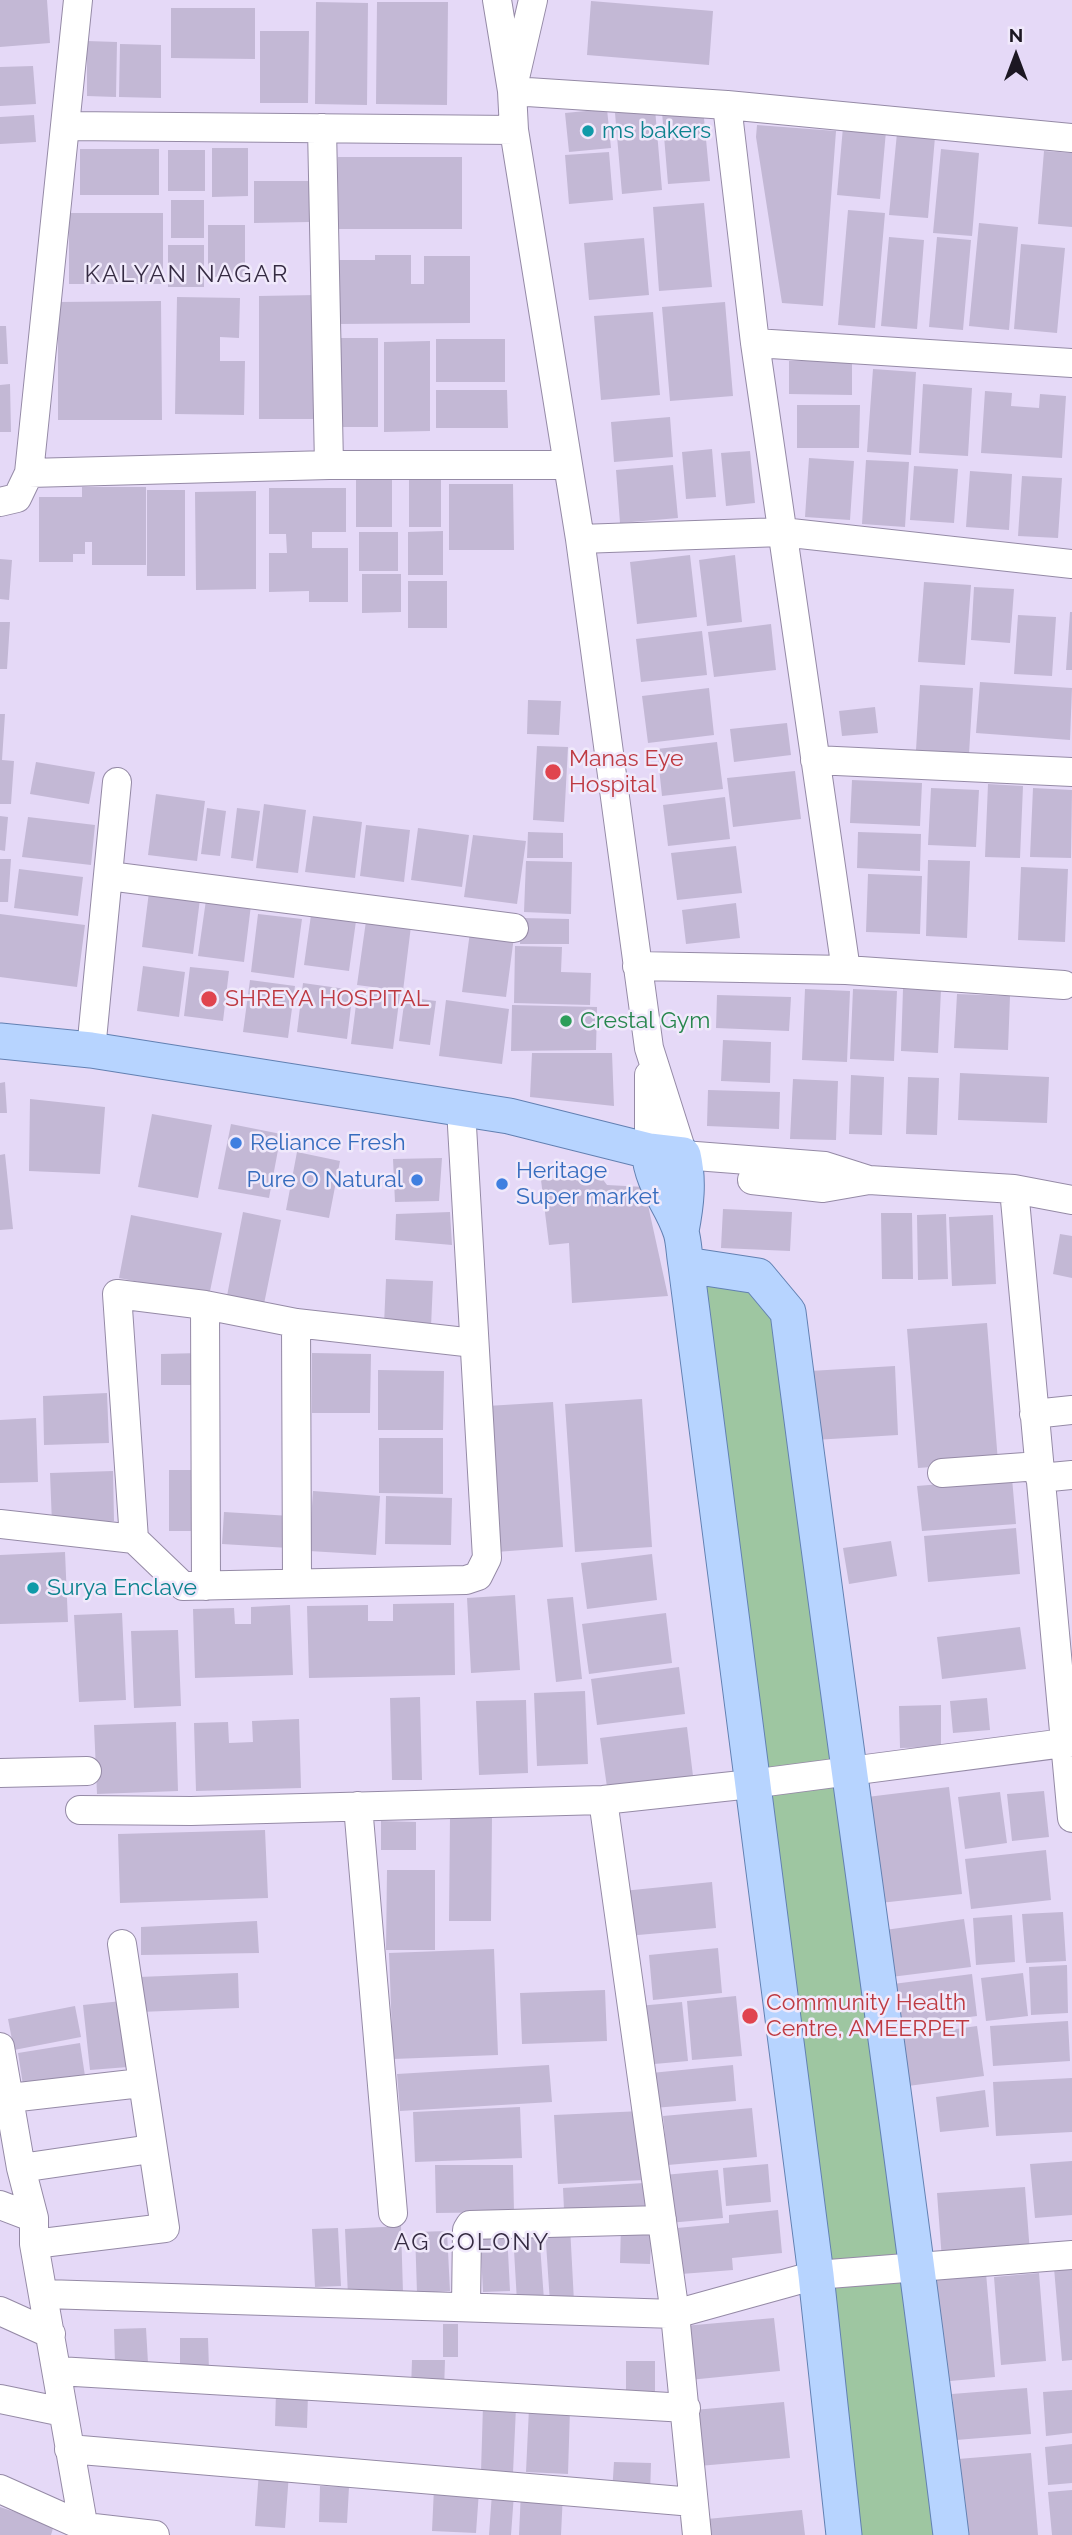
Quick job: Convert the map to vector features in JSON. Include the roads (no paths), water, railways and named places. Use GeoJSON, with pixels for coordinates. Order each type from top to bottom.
{"type":"FeatureCollection","features":[{"type":"Feature","properties":{"kind":"main road"},"geometry":{"type":"LineString","coordinates":[[0,1041],[91,1050],[461,1109],[508,1134],[558,1152],[667,1161],[686,1205],[683,1248],[816,2275],[844,2535]]}},
{"type":"Feature","properties":{"kind":"main road"},"geometry":{"type":"LineString","coordinates":[[683,1248],[758,1276],[788,1312],[847,1772],[918,2268],[951,2535]]}},
{"type":"Feature","properties":{"kind":"street"},"geometry":{"type":"LineString","coordinates":[[0,502],[17,498],[29,473],[78,0]]}},
{"type":"Feature","properties":{"kind":"street"},"geometry":{"type":"LineString","coordinates":[[497,0],[512,91],[514,130],[580,539],[637,966],[667,1161],[825,1166],[869,1180],[1014,1189],[1072,1200]]}},
{"type":"Feature","properties":{"kind":"street"},"geometry":{"type":"LineString","coordinates":[[512,91],[533,0]]}},
{"type":"Feature","properties":{"kind":"street"},"geometry":{"type":"LineString","coordinates":[[512,91],[727,105],[1072,138]]}},
{"type":"Feature","properties":{"kind":"street"},"geometry":{"type":"LineString","coordinates":[[727,105],[755,343],[846,970]]}},
{"type":"Feature","properties":{"kind":"street"},"geometry":{"type":"LineString","coordinates":[[67,126],[514,130]]}},
{"type":"Feature","properties":{"kind":"street"},"geometry":{"type":"LineString","coordinates":[[322,128],[329,465]]}},
{"type":"Feature","properties":{"kind":"street"},"geometry":{"type":"LineString","coordinates":[[755,343],[1072,363]]}},
{"type":"Feature","properties":{"kind":"street"},"geometry":{"type":"LineString","coordinates":[[29,473],[329,465],[566,465]]}},
{"type":"Feature","properties":{"kind":"street"},"geometry":{"type":"LineString","coordinates":[[580,539],[782,531],[1072,564]]}},
{"type":"Feature","properties":{"kind":"street"},"geometry":{"type":"LineString","coordinates":[[814,760],[1072,772]]}},
{"type":"Feature","properties":{"kind":"street"},"geometry":{"type":"LineString","coordinates":[[91,1050],[117,782]]}},
{"type":"Feature","properties":{"kind":"street"},"geometry":{"type":"LineString","coordinates":[[109,876],[514,928]]}},
{"type":"Feature","properties":{"kind":"street"},"geometry":{"type":"LineString","coordinates":[[637,966],[846,970],[1063,985]]}},
{"type":"Feature","properties":{"kind":"street"},"geometry":{"type":"LineString","coordinates":[[0,1524],[134,1539],[183,1586],[466,1580],[478,1576],[487,1558],[461,1109]]}},
{"type":"Feature","properties":{"kind":"street"},"geometry":{"type":"LineString","coordinates":[[1014,1189],[1039,1472],[1061,1587],[1072,1818]]}},
{"type":"Feature","properties":{"kind":"street"},"geometry":{"type":"LineString","coordinates":[[134,1539],[117,1294],[205,1305],[296,1323],[474,1343]]}},
{"type":"Feature","properties":{"kind":"street"},"geometry":{"type":"LineString","coordinates":[[205,1305],[206,1586]]}},
{"type":"Feature","properties":{"kind":"street"},"geometry":{"type":"LineString","coordinates":[[296,1323],[297,1582]]}},
{"type":"Feature","properties":{"kind":"street"},"geometry":{"type":"LineString","coordinates":[[1034,1414],[1072,1410]]}},
{"type":"Feature","properties":{"kind":"street"},"geometry":{"type":"LineString","coordinates":[[942,1473],[1039,1472],[1072,1475]]}},
{"type":"Feature","properties":{"kind":"street"},"geometry":{"type":"LineString","coordinates":[[80,1810],[603,1800],[751,1784],[1068,1743]]}},
{"type":"Feature","properties":{"kind":"street"},"geometry":{"type":"LineString","coordinates":[[0,1773],[87,1771]]}},
{"type":"Feature","properties":{"kind":"street"},"geometry":{"type":"LineString","coordinates":[[603,1800],[675,2314],[697,2535]]}},
{"type":"Feature","properties":{"kind":"street"},"geometry":{"type":"LineString","coordinates":[[358,1806],[393,2213]]}},
{"type":"Feature","properties":{"kind":"street"},"geometry":{"type":"LineString","coordinates":[[0,2205],[34,2231],[165,2228],[122,1944]]}},
{"type":"Feature","properties":{"kind":"street"},"geometry":{"type":"LineString","coordinates":[[0,2046],[10,2098],[7,2130],[21,2168],[34,2231],[85,2531]]}},
{"type":"Feature","properties":{"kind":"street"},"geometry":{"type":"LineString","coordinates":[[10,2098],[141,2083]]}},
{"type":"Feature","properties":{"kind":"street"},"geometry":{"type":"LineString","coordinates":[[21,2168],[151,2149]]}},
{"type":"Feature","properties":{"kind":"street"},"geometry":{"type":"LineString","coordinates":[[466,2307],[467,2230],[470,2225],[662,2220]]}},
{"type":"Feature","properties":{"kind":"street"},"geometry":{"type":"LineString","coordinates":[[45,2294],[675,2314],[816,2275],[1072,2255]]}},
{"type":"Feature","properties":{"kind":"street"},"geometry":{"type":"LineString","coordinates":[[0,2311],[51,2334]]}},
{"type":"Feature","properties":{"kind":"street"},"geometry":{"type":"LineString","coordinates":[[58,2371],[685,2407]]}},
{"type":"Feature","properties":{"kind":"street"},"geometry":{"type":"LineString","coordinates":[[0,2399],[63,2412]]}},
{"type":"Feature","properties":{"kind":"street"},"geometry":{"type":"LineString","coordinates":[[69,2449],[693,2502]]}},
{"type":"Feature","properties":{"kind":"street"},"geometry":{"type":"LineString","coordinates":[[0,2489],[85,2531],[155,2535]]}},
{"type":"Feature","properties":{"kind":"place","name":"ms bakers"},"geometry":{"type":"Point","coordinates":[588,131]}},
{"type":"Feature","properties":{"kind":"place","name":"Manas Eye Hospital"},"geometry":{"type":"Point","coordinates":[553,772]}},
{"type":"Feature","properties":{"kind":"place","name":"SHREYA HOSPITAL"},"geometry":{"type":"Point","coordinates":[209,999]}},
{"type":"Feature","properties":{"kind":"place","name":"Crestal Gym"},"geometry":{"type":"Point","coordinates":[566,1021]}},
{"type":"Feature","properties":{"kind":"place","name":"Reliance Fresh"},"geometry":{"type":"Point","coordinates":[236,1143]}},
{"type":"Feature","properties":{"kind":"place","name":"Pure O Natural"},"geometry":{"type":"Point","coordinates":[417,1180]}},
{"type":"Feature","properties":{"kind":"place","name":"Heritage Super market"},"geometry":{"type":"Point","coordinates":[502,1184]}},
{"type":"Feature","properties":{"kind":"place","name":"Surya Enclave"},"geometry":{"type":"Point","coordinates":[33,1588]}},
{"type":"Feature","properties":{"kind":"place","name":"Community Health Centre, AMEERPET"},"geometry":{"type":"Point","coordinates":[750,2016]}},
{"type":"Feature","properties":{"kind":"district","name":"KALYAN NAGAR"},"geometry":{"type":"Point","coordinates":[187,275]}},
{"type":"Feature","properties":{"kind":"district","name":"AG COLONY"},"geometry":{"type":"Point","coordinates":[472,2243]}}]}
